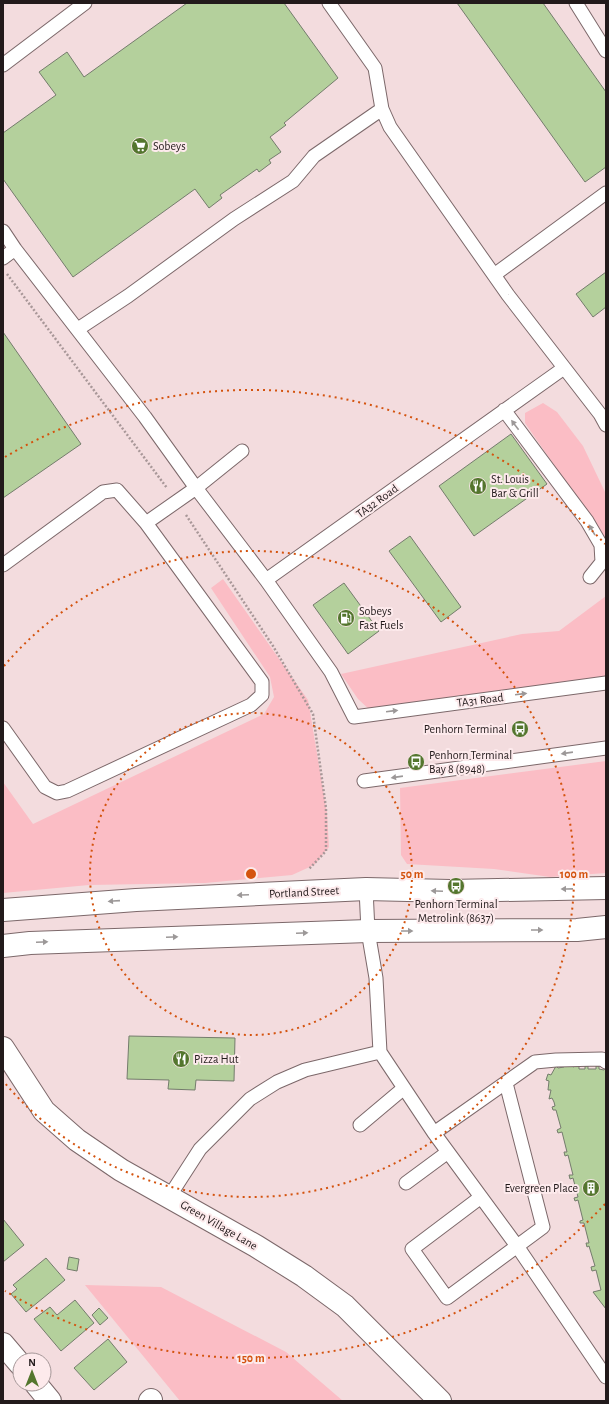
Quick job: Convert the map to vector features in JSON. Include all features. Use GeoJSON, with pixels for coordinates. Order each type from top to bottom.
{"type":"FeatureCollection","features":[{"type":"Feature","properties":{"kind":"main road","name":"Portland Street"},"geometry":{"type":"LineString","coordinates":[[3,910],[136,900],[366,889],[450,892],[606,888]]}},
{"type":"Feature","properties":{"kind":"main road"},"geometry":{"type":"LineString","coordinates":[[3,946],[30,943],[368,931],[577,930],[606,927]]}},
{"type":"Feature","properties":{"kind":"main road","name":"Green Village Lane"},"geometry":{"type":"LineString","coordinates":[[3,1048],[44,1111],[98,1156],[298,1272],[345,1306],[440,1401]]}},
{"type":"Feature","properties":{"kind":"main road"},"geometry":{"type":"LineString","coordinates":[[3,1344],[12,1355]]}},
{"type":"Feature","properties":{"kind":"main road"},"geometry":{"type":"LineString","coordinates":[[43,1392],[50,1401]]}},
{"type":"Feature","properties":{"kind":"lane"},"geometry":{"type":"LineString","coordinates":[[3,65],[85,3]]}},
{"type":"Feature","properties":{"kind":"lane"},"geometry":{"type":"LineString","coordinates":[[329,3],[374,68],[382,109],[390,127],[494,275],[596,408],[606,425]]}},
{"type":"Feature","properties":{"kind":"lane"},"geometry":{"type":"LineString","coordinates":[[576,3],[606,51]]}},
{"type":"Feature","properties":{"kind":"lane"},"geometry":{"type":"LineString","coordinates":[[78,329],[128,296],[234,219],[293,181],[314,156],[382,109]]}},
{"type":"Feature","properties":{"kind":"lane"},"geometry":{"type":"LineString","coordinates":[[494,275],[606,193]]}},
{"type":"Feature","properties":{"kind":"lane"},"geometry":{"type":"LineString","coordinates":[[3,231],[15,250],[78,329],[266,580]]}},
{"type":"Feature","properties":{"kind":"lane"},"geometry":{"type":"LineString","coordinates":[[3,258],[15,250]]}},
{"type":"Feature","properties":{"kind":"lane","name":"TA32 Road"},"geometry":{"type":"LineString","coordinates":[[266,580],[564,368]]}},
{"type":"Feature","properties":{"kind":"lane"},"geometry":{"type":"LineString","coordinates":[[504,410],[587,521],[601,545],[602,562],[590,577]]}},
{"type":"Feature","properties":{"kind":"lane"},"geometry":{"type":"LineString","coordinates":[[146,523],[196,488],[242,451]]}},
{"type":"Feature","properties":{"kind":"lane"},"geometry":{"type":"LineString","coordinates":[[3,565],[103,492],[118,490],[146,523],[262,682],[262,695],[251,705],[67,792],[57,793],[45,787],[3,728]]}},
{"type":"Feature","properties":{"kind":"lane","name":"TA31 Road"},"geometry":{"type":"LineString","coordinates":[[266,580],[331,672],[354,717],[606,683]]}},
{"type":"Feature","properties":{"kind":"lane"},"geometry":{"type":"LineString","coordinates":[[364,781],[606,748]]}},
{"type":"Feature","properties":{"kind":"lane"},"geometry":{"type":"LineString","coordinates":[[366,889],[368,931],[376,978],[380,1052],[434,1133],[517,1246],[606,1377]]}},
{"type":"Feature","properties":{"kind":"lane"},"geometry":{"type":"LineString","coordinates":[[169,1197],[200,1149],[250,1099],[277,1082],[305,1070],[380,1052]]}},
{"type":"Feature","properties":{"kind":"lane"},"geometry":{"type":"LineString","coordinates":[[434,1133],[535,1062],[602,1059],[606,1062]]}},
{"type":"Feature","properties":{"kind":"lane"},"geometry":{"type":"LineString","coordinates":[[481,1196],[412,1249],[447,1298],[543,1227],[506,1083]]}},
{"type":"Feature","properties":{"kind":"lane"},"geometry":{"type":"LineString","coordinates":[[360,1125],[404,1088]]}},
{"type":"Feature","properties":{"kind":"lane"},"geometry":{"type":"LineString","coordinates":[[406,1183],[448,1152]]}},
{"type":"Feature","properties":{"kind":"path"},"geometry":{"type":"LineString","coordinates":[[7,273],[177,502],[273,646],[313,714],[326,808],[326,851],[307,870]]}},
{"type":"Feature","properties":{"kind":"shaded area"},"geometry":{"type":"Polygon","coordinates":[[[543,403],[557,412],[583,446],[606,494],[606,540],[525,423],[525,413],[543,403]]]}},
{"type":"Feature","properties":{"kind":"shaded area"},"geometry":{"type":"Polygon","coordinates":[[[223,579],[308,700],[327,813],[329,847],[314,865],[292,875],[205,883],[89,885],[3,893],[3,782],[33,824],[264,714],[274,697],[270,677],[211,588],[223,579]]]}},
{"type":"Feature","properties":{"kind":"shaded area"},"geometry":{"type":"Polygon","coordinates":[[[606,596],[606,683],[372,712],[358,699],[341,674],[522,634],[559,631],[606,596]]]}},
{"type":"Feature","properties":{"kind":"shaded area"},"geometry":{"type":"Polygon","coordinates":[[[606,761],[606,873],[550,877],[494,869],[407,864],[401,855],[400,788],[606,761]]]}},
{"type":"Feature","properties":{"kind":"shaded area"},"geometry":{"type":"Polygon","coordinates":[[[85,1285],[161,1287],[286,1352],[343,1401],[180,1401],[85,1285]]]}},
{"type":"Feature","properties":{"kind":"building","name":"Sobeys"},"geometry":{"type":"Polygon","coordinates":[[[187,3],[284,3],[338,78],[284,123],[286,125],[270,137],[281,152],[269,160],[271,163],[259,172],[257,169],[220,195],[222,198],[209,208],[195,189],[73,277],[3,179],[3,133],[56,95],[39,72],[67,52],[84,77],[187,3]]]}},
{"type":"Feature","properties":{"kind":"building"},"geometry":{"type":"Polygon","coordinates":[[[457,3],[543,3],[606,92],[606,167],[585,182],[457,3]]]}},
{"type":"Feature","properties":{"kind":"building"},"geometry":{"type":"Polygon","coordinates":[[[606,272],[606,307],[593,317],[576,294],[606,272]]]}},
{"type":"Feature","properties":{"kind":"building"},"geometry":{"type":"Polygon","coordinates":[[[3,332],[81,444],[3,498],[3,332]]]}},
{"type":"Feature","properties":{"kind":"building"},"geometry":{"type":"Polygon","coordinates":[[[511,434],[547,484],[474,536],[439,486],[511,434]]]}},
{"type":"Feature","properties":{"kind":"building"},"geometry":{"type":"Polygon","coordinates":[[[410,536],[461,607],[441,622],[389,551],[410,536]]]}},
{"type":"Feature","properties":{"kind":"building","name":"Sobeys Fast Fuels"},"geometry":{"type":"Polygon","coordinates":[[[344,583],[379,631],[348,654],[313,605],[344,583]]]}},
{"type":"Feature","properties":{"kind":"building","name":"Pizza Hut"},"geometry":{"type":"Polygon","coordinates":[[[129,1036],[235,1038],[234,1081],[196,1080],[195,1090],[168,1089],[169,1080],[127,1079],[129,1036]]]}},
{"type":"Feature","properties":{"kind":"building","name":"Evergreen Place"},"geometry":{"type":"Polygon","coordinates":[[[571,1065],[573,1067],[579,1065],[579,1069],[585,1069],[585,1066],[588,1066],[588,1069],[596,1069],[596,1066],[599,1066],[599,1069],[604,1070],[606,1067],[606,1309],[593,1292],[601,1290],[596,1270],[592,1271],[591,1267],[595,1266],[589,1246],[587,1247],[586,1243],[589,1243],[584,1223],[580,1223],[580,1221],[583,1220],[578,1200],[575,1201],[574,1198],[578,1197],[573,1178],[570,1179],[569,1175],[573,1175],[568,1155],[565,1156],[564,1152],[567,1152],[562,1132],[558,1133],[557,1130],[561,1128],[556,1110],[553,1110],[552,1107],[555,1106],[554,1102],[552,1098],[549,1099],[551,1090],[548,1090],[549,1081],[546,1080],[548,1074],[551,1075],[556,1066],[558,1068],[571,1065]]]}},
{"type":"Feature","properties":{"kind":"building"},"geometry":{"type":"Polygon","coordinates":[[[3,1219],[24,1245],[3,1262],[3,1219]]]}},
{"type":"Feature","properties":{"kind":"building"},"geometry":{"type":"Polygon","coordinates":[[[69,1257],[79,1259],[77,1271],[67,1269],[69,1257]]]}},
{"type":"Feature","properties":{"kind":"building"},"geometry":{"type":"Polygon","coordinates":[[[46,1258],[65,1280],[26,1312],[11,1294],[17,1289],[13,1285],[46,1258]]]}},
{"type":"Feature","properties":{"kind":"building"},"geometry":{"type":"Polygon","coordinates":[[[75,1300],[94,1323],[61,1351],[34,1319],[50,1307],[57,1315],[75,1300]]]}},
{"type":"Feature","properties":{"kind":"building"},"geometry":{"type":"Polygon","coordinates":[[[99,1308],[108,1318],[100,1325],[92,1315],[99,1308]]]}},
{"type":"Feature","properties":{"kind":"building"},"geometry":{"type":"Polygon","coordinates":[[[108,1339],[127,1362],[94,1390],[74,1368],[108,1339]]]}},
{"type":"Feature","properties":{"kind":"place","name":"Sobeys"},"geometry":{"type":"Point","coordinates":[140,146]}},
{"type":"Feature","properties":{"kind":"place","name":"St. Louis Bar & Grill"},"geometry":{"type":"Point","coordinates":[478,486]}},
{"type":"Feature","properties":{"kind":"place","name":"Sobeys Fast Fuels"},"geometry":{"type":"Point","coordinates":[346,618]}},
{"type":"Feature","properties":{"kind":"place","name":"Penhorn Terminal"},"geometry":{"type":"Point","coordinates":[520,729]}},
{"type":"Feature","properties":{"kind":"place","name":"Penhorn Terminal Bay 8 (8948)"},"geometry":{"type":"Point","coordinates":[416,762]}},
{"type":"Feature","properties":{"kind":"place","name":"Penhorn Terminal Metrolink (8637)"},"geometry":{"type":"Point","coordinates":[456,886]}},
{"type":"Feature","properties":{"kind":"place","name":"Pizza Hut"},"geometry":{"type":"Point","coordinates":[181,1059]}},
{"type":"Feature","properties":{"kind":"place","name":"Evergreen Place"},"geometry":{"type":"Point","coordinates":[591,1188]}}]}
